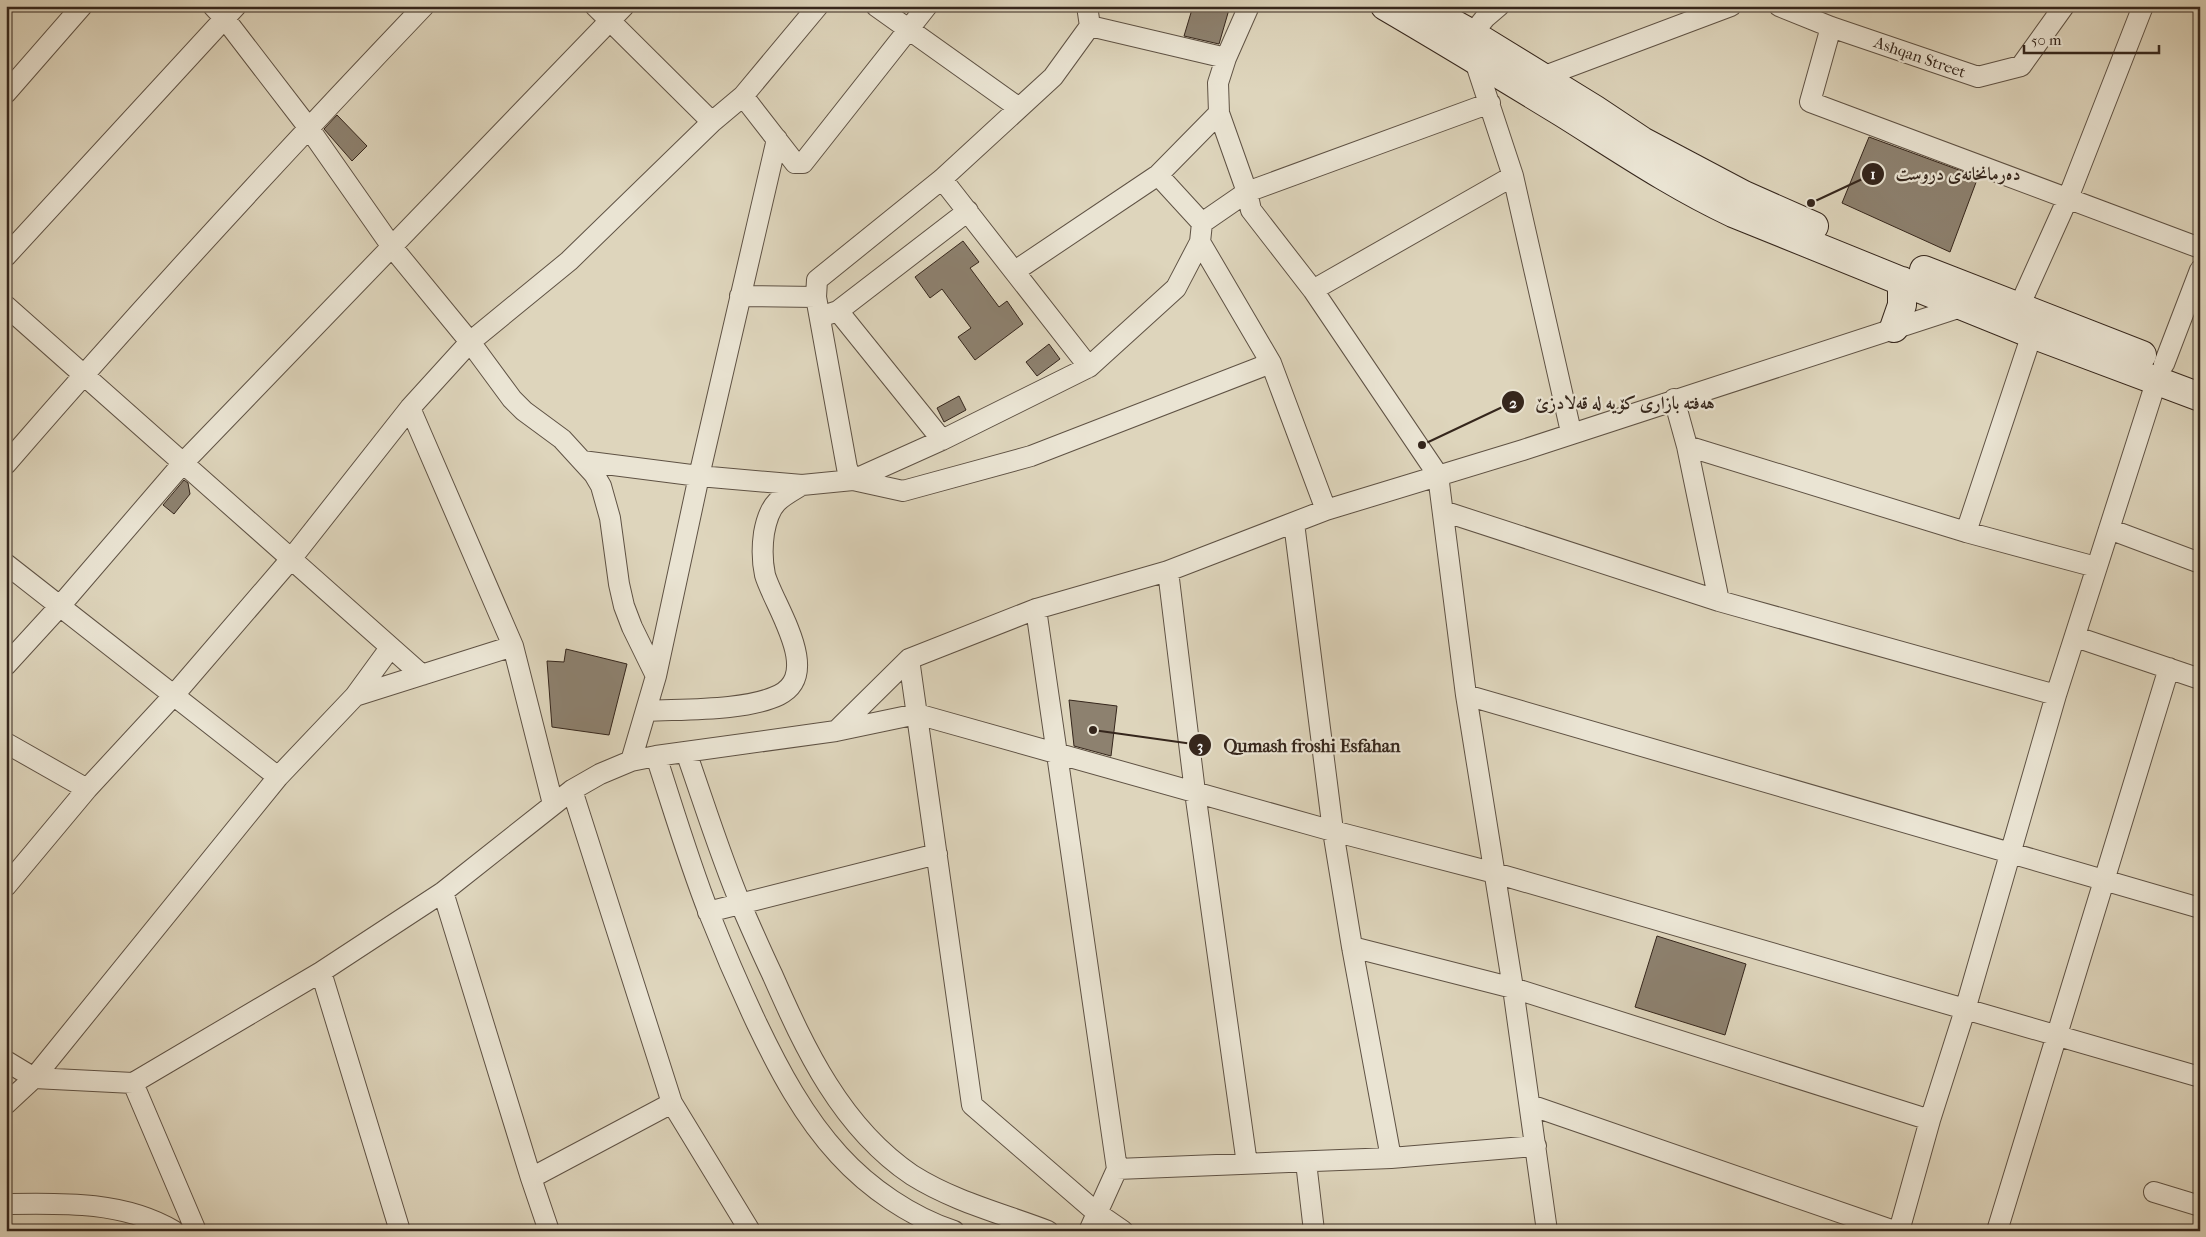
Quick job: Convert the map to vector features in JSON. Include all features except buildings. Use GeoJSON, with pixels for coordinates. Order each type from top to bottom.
{"type":"FeatureCollection","features":[{"type":"Feature","properties":{"kind":"street"},"geometry":{"type":"LineString","coordinates":[[6,93],[82,6]]}},
{"type":"Feature","properties":{"kind":"street"},"geometry":{"type":"LineString","coordinates":[[6,464],[83,374],[308,127],[424,6]]}},
{"type":"Feature","properties":{"kind":"street"},"geometry":{"type":"LineString","coordinates":[[595,6],[712,122]]}},
{"type":"Feature","properties":{"kind":"street"},"geometry":{"type":"LineString","coordinates":[[6,665],[60,606],[183,463],[624,6]]}},
{"type":"Feature","properties":{"kind":"street"},"geometry":{"type":"LineString","coordinates":[[6,886],[87,789],[174,695],[291,559],[410,408],[470,342],[569,261],[712,122],[743,96],[818,6]]}},
{"type":"Feature","properties":{"kind":"street"},"geometry":{"type":"LineString","coordinates":[[876,6],[1019,108]]}},
{"type":"Feature","properties":{"kind":"street"},"geometry":{"type":"LineString","coordinates":[[743,96],[795,162],[803,163],[927,6]]}},
{"type":"Feature","properties":{"kind":"street"},"geometry":{"type":"LineString","coordinates":[[1249,6],[1226,58],[1218,83],[1219,113],[1247,192],[1251,210],[1313,290],[1438,475],[1466,695],[1513,988],[1547,1231]]}},
{"type":"Feature","properties":{"kind":"street"},"geometry":{"type":"LineString","coordinates":[[1384,6],[1542,77],[1642,141],[1744,195],[1871,249],[1992,297],[2021,322]]}},
{"type":"Feature","properties":{"kind":"street"},"geometry":{"type":"LineString","coordinates":[[1421,6],[1473,46],[1652,169],[1708,201],[1963,306],[2021,322],[2161,372],[2200,377]]}},
{"type":"Feature","properties":{"kind":"street"},"geometry":{"type":"LineString","coordinates":[[1499,6],[1485,18],[1473,46],[1513,176],[1571,432]]}},
{"type":"Feature","properties":{"kind":"street"},"geometry":{"type":"LineString","coordinates":[[1542,77],[1731,6]]}},
{"type":"Feature","properties":{"kind":"street","name":"Ashqan Street"},"geometry":{"type":"LineString","coordinates":[[1779,6],[1978,77],[2021,66],[2064,6]]}},
{"type":"Feature","properties":{"kind":"street"},"geometry":{"type":"LineString","coordinates":[[1966,532],[2021,322],[2143,6]]}},
{"type":"Feature","properties":{"kind":"street"},"geometry":{"type":"LineString","coordinates":[[6,256],[224,10],[392,247],[470,342],[512,399],[524,411],[562,439],[594,474],[606,500],[624,606],[656,676]]}},
{"type":"Feature","properties":{"kind":"street"},"geometry":{"type":"LineString","coordinates":[[942,440],[829,314],[816,297],[817,280],[942,179],[1054,77],[1088,16],[1226,58]]}},
{"type":"Feature","properties":{"kind":"street"},"geometry":{"type":"LineString","coordinates":[[1831,26],[1810,102],[2200,248]]}},
{"type":"Feature","properties":{"kind":"street"},"geometry":{"type":"LineString","coordinates":[[853,480],[942,440],[1090,367],[1176,288],[1201,233],[1247,192],[1490,103]]}},
{"type":"Feature","properties":{"kind":"street"},"geometry":{"type":"LineString","coordinates":[[1015,271],[1158,175],[1219,113]]}},
{"type":"Feature","properties":{"kind":"street"},"geometry":{"type":"LineString","coordinates":[[631,761],[656,676],[699,476],[777,139]]}},
{"type":"Feature","properties":{"kind":"street"},"geometry":{"type":"LineString","coordinates":[[1158,175],[1201,233],[1271,363],[1326,510]]}},
{"type":"Feature","properties":{"kind":"street"},"geometry":{"type":"LineString","coordinates":[[1313,290],[1513,176]]}},
{"type":"Feature","properties":{"kind":"street"},"geometry":{"type":"LineString","coordinates":[[942,179],[1090,367]]}},
{"type":"Feature","properties":{"kind":"street"},"geometry":{"type":"LineString","coordinates":[[829,314],[968,211]]}},
{"type":"Feature","properties":{"kind":"street"},"geometry":{"type":"LineString","coordinates":[[1899,1231],[2056,695],[2096,567],[2161,372],[2200,270]]}},
{"type":"Feature","properties":{"kind":"street"},"geometry":{"type":"LineString","coordinates":[[1894,328],[1902,306],[1902,281]]}},
{"type":"Feature","properties":{"kind":"street"},"geometry":{"type":"LineString","coordinates":[[740,296],[816,297]]}},
{"type":"Feature","properties":{"kind":"street"},"geometry":{"type":"LineString","coordinates":[[836,731],[910,659],[1036,609],[1168,571],[1294,524],[1326,510],[1523,450],[1571,432],[1992,297]]}},
{"type":"Feature","properties":{"kind":"street"},"geometry":{"type":"LineString","coordinates":[[6,306],[422,675]]}},
{"type":"Feature","properties":{"kind":"street"},"geometry":{"type":"LineString","coordinates":[[829,314],[847,468],[853,480]]}},
{"type":"Feature","properties":{"kind":"street"},"geometry":{"type":"LineString","coordinates":[[582,461],[699,476],[802,485],[853,480],[903,491],[1031,456],[1271,363]]}},
{"type":"Feature","properties":{"kind":"street"},"geometry":{"type":"LineString","coordinates":[[2161,372],[2200,397]]}},
{"type":"Feature","properties":{"kind":"street"},"geometry":{"type":"LineString","coordinates":[[1674,399],[1687,446],[1719,601]]}},
{"type":"Feature","properties":{"kind":"street"},"geometry":{"type":"LineString","coordinates":[[410,408],[513,646],[553,804]]}},
{"type":"Feature","properties":{"kind":"street"},"geometry":{"type":"LineString","coordinates":[[1687,446],[1966,532],[2096,567]]}},
{"type":"Feature","properties":{"kind":"street"},"geometry":{"type":"LineString","coordinates":[[647,711],[750,703],[773,698],[792,685],[797,670],[795,649],[765,574],[763,542],[767,519],[771,509],[785,496],[802,485]]}},
{"type":"Feature","properties":{"kind":"street"},"geometry":{"type":"LineString","coordinates":[[1443,511],[1719,601],[2056,695]]}},
{"type":"Feature","properties":{"kind":"street"},"geometry":{"type":"LineString","coordinates":[[1294,524],[1333,831],[1352,948],[1391,1158]]}},
{"type":"Feature","properties":{"kind":"street"},"geometry":{"type":"LineString","coordinates":[[2109,529],[2200,563]]}},
{"type":"Feature","properties":{"kind":"street"},"geometry":{"type":"LineString","coordinates":[[6,564],[278,777]]}},
{"type":"Feature","properties":{"kind":"street"},"geometry":{"type":"LineString","coordinates":[[1168,571],[1195,792],[1247,1164]]}},
{"type":"Feature","properties":{"kind":"street"},"geometry":{"type":"LineString","coordinates":[[1036,609],[1117,1169],[1093,1222]]}},
{"type":"Feature","properties":{"kind":"street"},"geometry":{"type":"LineString","coordinates":[[2076,636],[2200,679]]}},
{"type":"Feature","properties":{"kind":"street"},"geometry":{"type":"LineString","coordinates":[[355,696],[513,646]]}},
{"type":"Feature","properties":{"kind":"street"},"geometry":{"type":"LineString","coordinates":[[6,1104],[34,1078],[278,777],[355,696],[390,648]]}},
{"type":"Feature","properties":{"kind":"street"},"geometry":{"type":"LineString","coordinates":[[910,659],[972,1106],[1093,1222],[1123,1231]]}},
{"type":"Feature","properties":{"kind":"street"},"geometry":{"type":"LineString","coordinates":[[1997,1231],[2170,668]]}},
{"type":"Feature","properties":{"kind":"street"},"geometry":{"type":"LineString","coordinates":[[1466,695],[2200,908]]}},
{"type":"Feature","properties":{"kind":"street"},"geometry":{"type":"LineString","coordinates":[[6,1061],[34,1078],[133,1083],[321,972],[443,892],[553,804],[572,790],[600,774],[631,761],[656,756],[836,731],[917,714],[1333,831],[1495,873],[2200,1077]]}},
{"type":"Feature","properties":{"kind":"street"},"geometry":{"type":"LineString","coordinates":[[6,743],[87,789]]}},
{"type":"Feature","properties":{"kind":"street"},"geometry":{"type":"LineString","coordinates":[[686,752],[741,904],[808,1051],[827,1086],[867,1137],[911,1174],[937,1190],[980,1209],[1048,1231]]}},
{"type":"Feature","properties":{"kind":"street"},"geometry":{"type":"LineString","coordinates":[[656,756],[708,912],[744,995],[774,1058],[794,1094],[837,1154],[859,1176],[896,1203],[954,1231]]}},
{"type":"Feature","properties":{"kind":"street"},"geometry":{"type":"LineString","coordinates":[[572,790],[672,1103],[750,1231]]}},
{"type":"Feature","properties":{"kind":"street"},"geometry":{"type":"LineString","coordinates":[[708,912],[937,854]]}},
{"type":"Feature","properties":{"kind":"street"},"geometry":{"type":"LineString","coordinates":[[443,892],[549,1231]]}},
{"type":"Feature","properties":{"kind":"street"},"geometry":{"type":"LineString","coordinates":[[1352,948],[1513,988],[1930,1120]]}},
{"type":"Feature","properties":{"kind":"street"},"geometry":{"type":"LineString","coordinates":[[321,972],[400,1231]]}},
{"type":"Feature","properties":{"kind":"street"},"geometry":{"type":"LineString","coordinates":[[133,1083],[196,1231]]}},
{"type":"Feature","properties":{"kind":"street"},"geometry":{"type":"LineString","coordinates":[[531,1178],[672,1103]]}},
{"type":"Feature","properties":{"kind":"street"},"geometry":{"type":"LineString","coordinates":[[1530,1105],[1894,1231]]}},
{"type":"Feature","properties":{"kind":"street"},"geometry":{"type":"LineString","coordinates":[[1117,1169],[1391,1158],[1536,1146]]}},
{"type":"Feature","properties":{"kind":"street"},"geometry":{"type":"LineString","coordinates":[[1306,1162],[1314,1231]]}},
{"type":"Feature","properties":{"kind":"street"},"geometry":{"type":"LineString","coordinates":[[2154,1192],[2200,1206]]}},
{"type":"Feature","properties":{"kind":"street"},"geometry":{"type":"LineString","coordinates":[[6,1204],[80,1205],[113,1209],[164,1224],[174,1231]]}},
{"type":"Feature","properties":{"kind":"place","name":"دەرمانخانەی دروست"},"geometry":{"type":"Point","coordinates":[1811,203]}},
{"type":"Feature","properties":{"kind":"place","name":"هەفتە بازاری کۆیە لە قەلادزێ"},"geometry":{"type":"Point","coordinates":[1422,445]}},
{"type":"Feature","properties":{"kind":"place","name":"Qumash froshi Esfahan"},"geometry":{"type":"Point","coordinates":[1093,730]}}]}
